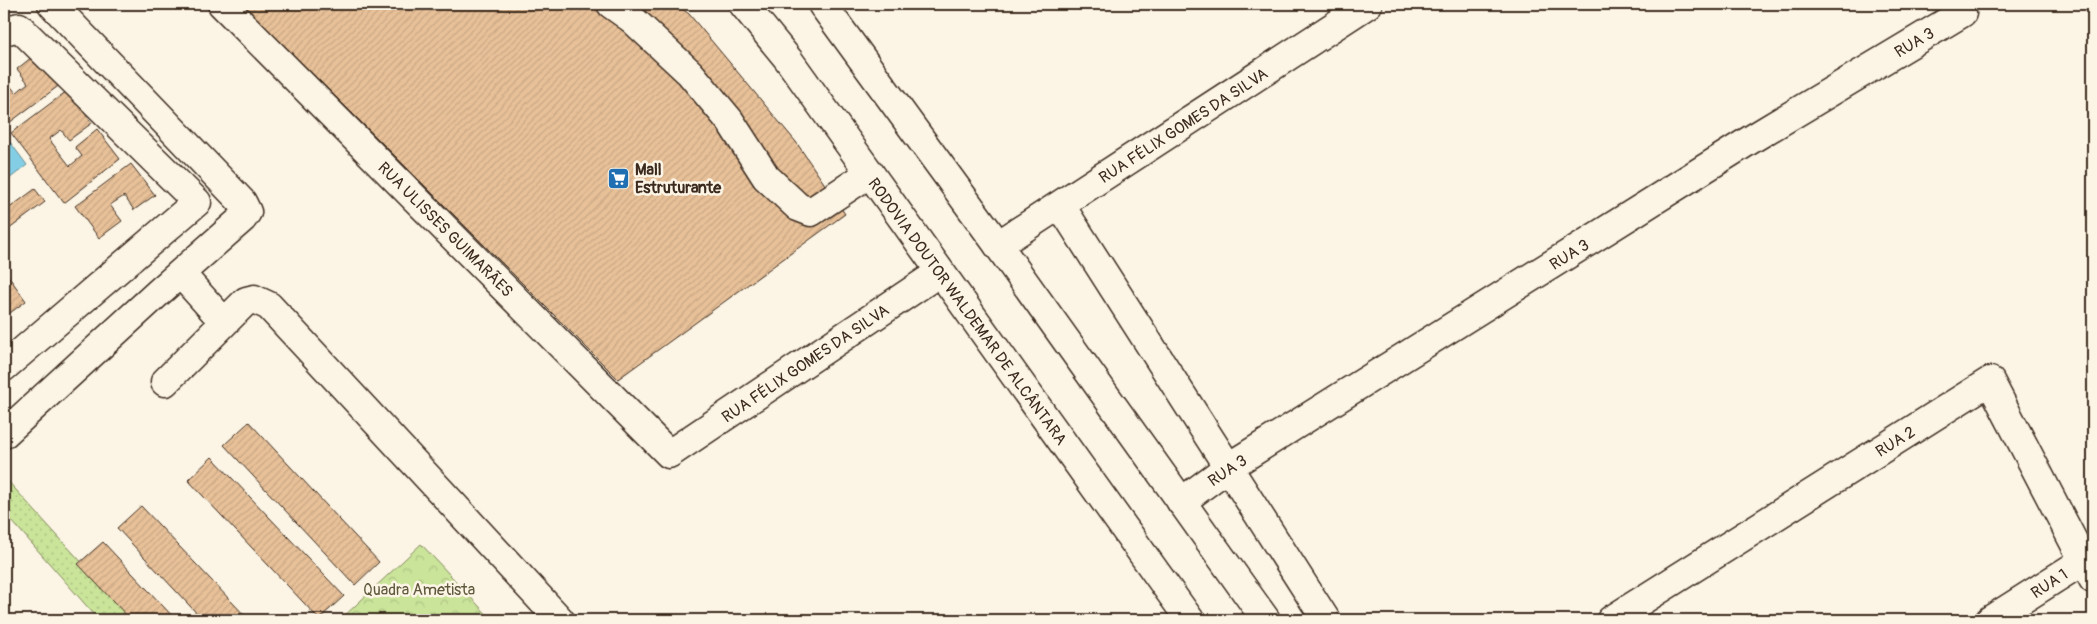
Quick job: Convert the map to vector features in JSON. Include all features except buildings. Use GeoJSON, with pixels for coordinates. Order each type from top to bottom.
{"type":"FeatureCollection","features":[{"type":"Feature","properties":{"kind":"main road"},"geometry":{"type":"LineString","coordinates":[[4,434],[243,218],[246,212],[246,206],[52,4]]}},
{"type":"Feature","properties":{"kind":"main road","name":"RUA ULISSES GUIMARÃES"},"geometry":{"type":"LineString","coordinates":[[222,4],[669,454]]}},
{"type":"Feature","properties":{"kind":"main road"},"geometry":{"type":"LineString","coordinates":[[612,4],[632,19],[690,73],[730,121],[766,177],[798,207],[811,212],[870,173]]}},
{"type":"Feature","properties":{"kind":"main road","name":"RODOVIA DOUTOR WALDEMAR DE ALCÂNTARA"},"geometry":{"type":"LineString","coordinates":[[743,4],[788,59],[1190,620]]}},
{"type":"Feature","properties":{"kind":"main road"},"geometry":{"type":"LineString","coordinates":[[822,4],[998,245],[1266,620]]}},
{"type":"Feature","properties":{"kind":"main road","name":"RUA FÉLIX GOMES DA SILVA"},"geometry":{"type":"LineString","coordinates":[[998,245],[1061,206],[1368,4]]}},
{"type":"Feature","properties":{"kind":"main road","name":"RUA 3"},"geometry":{"type":"LineString","coordinates":[[1181,502],[1227,468],[1755,137],[1962,13]]}},
{"type":"Feature","properties":{"kind":"main road"},"geometry":{"type":"LineString","coordinates":[[4,31],[19,27],[197,202],[4,367]]}},
{"type":"Feature","properties":{"kind":"main road"},"geometry":{"type":"LineString","coordinates":[[1061,206],[1326,620]]}},
{"type":"Feature","properties":{"kind":"main road","name":"RUA FÉLIX GOMES DA SILVA"},"geometry":{"type":"LineString","coordinates":[[669,454],[940,272]]}},
{"type":"Feature","properties":{"kind":"main road"},"geometry":{"type":"LineString","coordinates":[[181,274],[224,322]]}},
{"type":"Feature","properties":{"kind":"main road"},"geometry":{"type":"LineString","coordinates":[[165,382],[246,301],[254,299],[269,306],[560,620]]}},
{"type":"Feature","properties":{"kind":"main road","name":"RUA 2"},"geometry":{"type":"LineString","coordinates":[[1611,620],[1990,381],[2088,570]]}},
{"type":"Feature","properties":{"kind":"main road","name":"RUA 1"},"geometry":{"type":"LineString","coordinates":[[1990,620],[2088,570]]}},
{"type":"Feature","properties":{"kind":"green space"},"geometry":{"type":"Polygon","coordinates":[[[6,479],[134,620],[99,620],[4,512],[4,481],[6,479]]]}},
{"type":"Feature","properties":{"kind":"green space","name":"Quadra Ametista"},"geometry":{"type":"Polygon","coordinates":[[[421,544],[492,620],[340,620],[421,544]]]}},
{"type":"Feature","properties":{"kind":"water"},"geometry":{"type":"Polygon","coordinates":[[[4,134],[27,165],[4,183],[4,134]]]}},
{"type":"Feature","properties":{"kind":"place","name":"Mall Estruturante"},"geometry":{"type":"Point","coordinates":[619,178]}}]}
